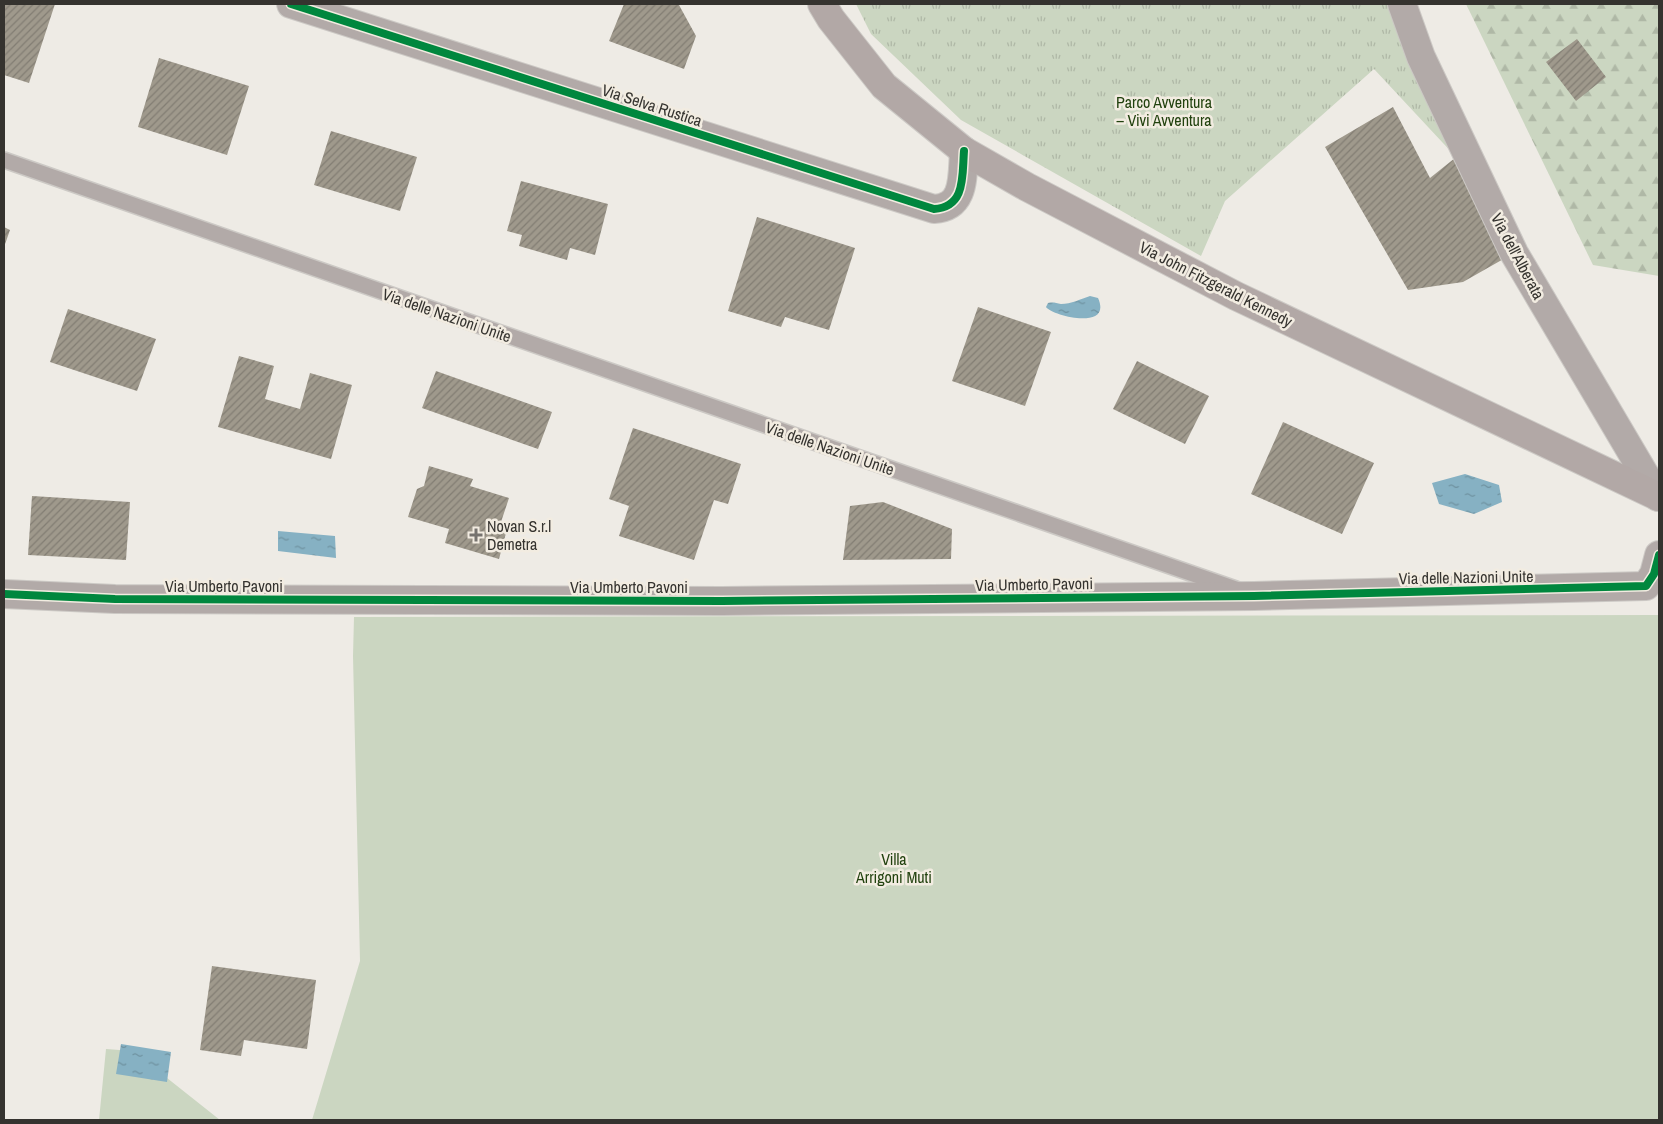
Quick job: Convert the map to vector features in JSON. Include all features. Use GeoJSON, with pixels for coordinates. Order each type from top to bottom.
{"type":"FeatureCollection","features":[{"type":"Feature","properties":{"kind":"main road","name":"Via John Fitzgerald Kennedy"},"geometry":{"type":"LineString","coordinates":[[822,4],[831,19],[884,86],[964,151],[1027,187],[1236,296],[1659,497]]}},
{"type":"Feature","properties":{"kind":"street","name":"Via Selva Rustica"},"geometry":{"type":"LineString","coordinates":[[291,4],[934,209],[943,209],[950,206],[956,200],[960,191],[964,151]]}},
{"type":"Feature","properties":{"kind":"street","name":"Via dell'Alberata"},"geometry":{"type":"LineString","coordinates":[[1402,4],[1421,57],[1514,253],[1659,497]]}},
{"type":"Feature","properties":{"kind":"street","name":"Via delle Nazioni Unite"},"geometry":{"type":"LineString","coordinates":[[1254,596],[1646,586],[1654,574],[1659,555]]}},
{"type":"Feature","properties":{"kind":"street","name":"Via Umberto Pavoni"},"geometry":{"type":"LineString","coordinates":[[4,594],[115,599],[433,601],[722,601],[1254,596]]}},
{"type":"Feature","properties":{"kind":"lane","name":"Via delle Nazioni Unite"},"geometry":{"type":"LineString","coordinates":[[4,160],[1254,596]]}},
{"type":"Feature","properties":{"kind":"green space","name":"Parco Avventura – Vivi Avventura"},"geometry":{"type":"Polygon","coordinates":[[[856,4],[1390,4],[1405,55],[1456,157],[1374,69],[1225,201],[1201,256],[961,120],[871,34],[856,4]]]}},
{"type":"Feature","properties":{"kind":"green space"},"geometry":{"type":"Polygon","coordinates":[[[1466,4],[1659,4],[1659,276],[1593,265],[1466,4]]]}},
{"type":"Feature","properties":{"kind":"green space","name":"Villa Arrigoni Muti"},"geometry":{"type":"Polygon","coordinates":[[[1659,615],[1659,1120],[312,1120],[360,961],[353,656],[354,617],[1659,615]]]}},
{"type":"Feature","properties":{"kind":"green space"},"geometry":{"type":"Polygon","coordinates":[[[106,1049],[133,1051],[220,1120],[99,1120],[106,1049]]]}},
{"type":"Feature","properties":{"kind":"water"},"geometry":{"type":"Polygon","coordinates":[[[1090,296],[1098,298],[1100,308],[1097,315],[1090,318],[1069,317],[1051,311],[1046,307],[1048,303],[1068,303],[1090,296]]]}},
{"type":"Feature","properties":{"kind":"water"},"geometry":{"type":"Polygon","coordinates":[[[1465,474],[1499,485],[1502,502],[1474,514],[1439,504],[1432,483],[1465,474]]]}},
{"type":"Feature","properties":{"kind":"water"},"geometry":{"type":"Polygon","coordinates":[[[278,531],[335,536],[336,558],[278,551],[278,531]]]}},
{"type":"Feature","properties":{"kind":"water"},"geometry":{"type":"Polygon","coordinates":[[[121,1044],[171,1052],[167,1082],[116,1074],[121,1044]]]}},
{"type":"Feature","properties":{"kind":"building"},"geometry":{"type":"Polygon","coordinates":[[[4,4],[55,4],[29,83],[4,75],[4,4]]]}},
{"type":"Feature","properties":{"kind":"building"},"geometry":{"type":"Polygon","coordinates":[[[624,4],[679,5],[696,36],[684,69],[609,41],[624,4]]]}},
{"type":"Feature","properties":{"kind":"building"},"geometry":{"type":"Polygon","coordinates":[[[1577,39],[1606,77],[1576,101],[1546,62],[1577,39]]]}},
{"type":"Feature","properties":{"kind":"building"},"geometry":{"type":"Polygon","coordinates":[[[159,58],[249,86],[227,155],[138,127],[159,58]]]}},
{"type":"Feature","properties":{"kind":"building"},"geometry":{"type":"Polygon","coordinates":[[[1393,107],[1430,178],[1465,150],[1514,253],[1463,282],[1408,290],[1325,147],[1393,107]]]}},
{"type":"Feature","properties":{"kind":"building"},"geometry":{"type":"Polygon","coordinates":[[[331,131],[417,157],[400,211],[314,185],[331,131]]]}},
{"type":"Feature","properties":{"kind":"building"},"geometry":{"type":"Polygon","coordinates":[[[521,181],[608,204],[595,255],[570,248],[567,260],[519,246],[522,235],[507,231],[521,181]]]}},
{"type":"Feature","properties":{"kind":"building"},"geometry":{"type":"Polygon","coordinates":[[[757,217],[855,248],[829,330],[785,317],[781,327],[728,311],[757,217]]]}},
{"type":"Feature","properties":{"kind":"building"},"geometry":{"type":"Polygon","coordinates":[[[4,227],[10,230],[4,247],[4,227]]]}},
{"type":"Feature","properties":{"kind":"building"},"geometry":{"type":"Polygon","coordinates":[[[978,307],[1051,332],[1025,406],[952,381],[978,307]]]}},
{"type":"Feature","properties":{"kind":"building"},"geometry":{"type":"Polygon","coordinates":[[[68,309],[156,339],[137,391],[50,362],[68,309]]]}},
{"type":"Feature","properties":{"kind":"building"},"geometry":{"type":"Polygon","coordinates":[[[239,356],[274,366],[265,399],[300,409],[310,373],[352,385],[331,459],[218,427],[239,356]]]}},
{"type":"Feature","properties":{"kind":"building"},"geometry":{"type":"Polygon","coordinates":[[[1137,361],[1209,396],[1185,444],[1113,409],[1137,361]]]}},
{"type":"Feature","properties":{"kind":"building"},"geometry":{"type":"Polygon","coordinates":[[[436,371],[552,412],[538,449],[422,408],[436,371]]]}},
{"type":"Feature","properties":{"kind":"building"},"geometry":{"type":"Polygon","coordinates":[[[1283,422],[1374,463],[1342,534],[1251,494],[1283,422]]]}},
{"type":"Feature","properties":{"kind":"building"},"geometry":{"type":"Polygon","coordinates":[[[633,428],[741,464],[728,504],[714,500],[694,560],[619,536],[629,506],[609,499],[633,428]]]}},
{"type":"Feature","properties":{"kind":"building"},"geometry":{"type":"Polygon","coordinates":[[[429,466],[473,479],[470,486],[509,498],[501,522],[509,522],[499,559],[445,543],[449,529],[408,517],[417,489],[424,486],[429,466]]]}},
{"type":"Feature","properties":{"kind":"building"},"geometry":{"type":"Polygon","coordinates":[[[32,496],[130,502],[126,560],[28,555],[32,496]]]}},
{"type":"Feature","properties":{"kind":"building"},"geometry":{"type":"Polygon","coordinates":[[[883,502],[952,529],[951,559],[843,560],[850,506],[883,502]]]}},
{"type":"Feature","properties":{"kind":"building"},"geometry":{"type":"Polygon","coordinates":[[[212,966],[316,980],[307,1049],[244,1040],[241,1056],[200,1050],[212,966]]]}},
{"type":"Feature","properties":{"kind":"cycle path"},"geometry":{"type":"LineString","coordinates":[[291,4],[934,209],[952,203],[957,196],[962,180],[964,151]]}},
{"type":"Feature","properties":{"kind":"cycle path"},"geometry":{"type":"LineString","coordinates":[[4,594],[115,599],[722,601],[1254,596],[1646,586],[1654,574],[1659,555]]}},
{"type":"Feature","properties":{"kind":"place","name":"Novan S.r.l Demetra"},"geometry":{"type":"Point","coordinates":[476,535]}}]}
